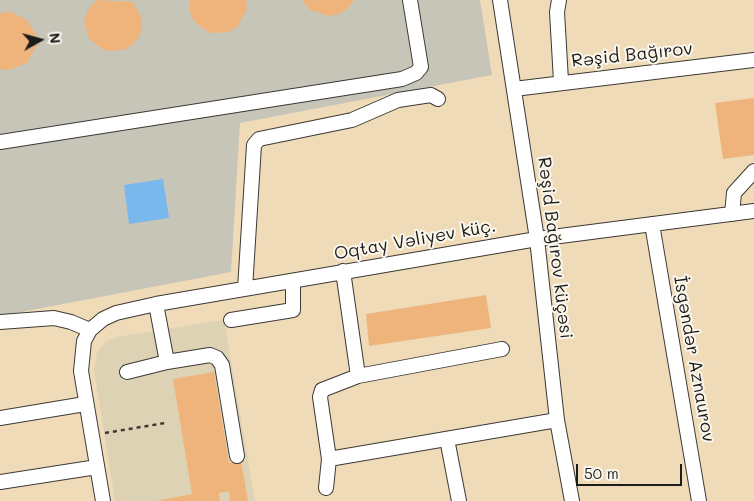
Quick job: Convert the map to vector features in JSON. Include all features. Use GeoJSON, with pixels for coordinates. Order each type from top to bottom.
{"type":"FeatureCollection","features":[{"type":"Feature","properties":{"kind":"street"},"geometry":{"type":"LineString","coordinates":[[0,142],[402,79],[416,73],[421,67],[410,0]]}},
{"type":"Feature","properties":{"kind":"street","name":"Rəşid Bağırov küçəsi"},"geometry":{"type":"LineString","coordinates":[[500,0],[537,239],[557,420],[572,501]]}},
{"type":"Feature","properties":{"kind":"street"},"geometry":{"type":"LineString","coordinates":[[559,0],[557,12],[560,81]]}},
{"type":"Feature","properties":{"kind":"street","name":"Rəşid Bağırov"},"geometry":{"type":"LineString","coordinates":[[514,89],[560,81],[754,60]]}},
{"type":"Feature","properties":{"kind":"street"},"geometry":{"type":"LineString","coordinates":[[245,290],[254,145],[259,139],[352,120],[398,100],[430,95],[438,99]]}},
{"type":"Feature","properties":{"kind":"street"},"geometry":{"type":"LineString","coordinates":[[732,214],[734,193],[754,171]]}},
{"type":"Feature","properties":{"kind":"street","name":"Oqtay Vəliyev küç."},"geometry":{"type":"LineString","coordinates":[[90,330],[103,319],[116,313],[156,304],[245,290],[343,271],[537,239],[732,214],[754,214]]}},
{"type":"Feature","properties":{"kind":"street","name":"İsgəndər Aznaurov"},"geometry":{"type":"LineString","coordinates":[[652,224],[699,501]]}},
{"type":"Feature","properties":{"kind":"street"},"geometry":{"type":"LineString","coordinates":[[343,271],[358,376]]}},
{"type":"Feature","properties":{"kind":"street"},"geometry":{"type":"LineString","coordinates":[[231,320],[293,310],[293,280]]}},
{"type":"Feature","properties":{"kind":"street"},"geometry":{"type":"LineString","coordinates":[[156,304],[167,362]]}},
{"type":"Feature","properties":{"kind":"street"},"geometry":{"type":"LineString","coordinates":[[0,322],[54,318],[71,322],[90,330],[84,341],[81,362],[85,404],[103,501]]}},
{"type":"Feature","properties":{"kind":"street"},"geometry":{"type":"LineString","coordinates":[[326,488],[329,459],[320,397],[322,390],[358,376],[502,349]]}},
{"type":"Feature","properties":{"kind":"street"},"geometry":{"type":"LineString","coordinates":[[127,372],[167,362],[210,355],[217,358],[222,365],[237,456]]}},
{"type":"Feature","properties":{"kind":"street"},"geometry":{"type":"LineString","coordinates":[[0,418],[85,404]]}},
{"type":"Feature","properties":{"kind":"street"},"geometry":{"type":"LineString","coordinates":[[329,459],[557,420]]}},
{"type":"Feature","properties":{"kind":"street"},"geometry":{"type":"LineString","coordinates":[[447,439],[459,501]]}},
{"type":"Feature","properties":{"kind":"street"},"geometry":{"type":"LineString","coordinates":[[0,482],[97,467]]}},
{"type":"Feature","properties":{"kind":"path"},"geometry":{"type":"LineString","coordinates":[[92,436],[165,423]]}},
{"type":"Feature","properties":{"kind":"shaded area"},"geometry":{"type":"Polygon","coordinates":[[[0,0],[480,0],[492,75],[240,123],[231,272],[0,316],[0,0]]]}},
{"type":"Feature","properties":{"kind":"shaded area"},"geometry":{"type":"Polygon","coordinates":[[[224,320],[255,501],[115,501],[94,370],[97,352],[107,341],[122,336],[224,320]]]}},
{"type":"Feature","properties":{"kind":"water"},"geometry":{"type":"Polygon","coordinates":[[[163,179],[169,218],[129,224],[124,185],[163,179]]]}},
{"type":"Feature","properties":{"kind":"building"},"geometry":{"type":"Polygon","coordinates":[[[96,0],[133,2],[141,17],[142,27],[139,37],[133,44],[124,50],[105,51],[89,39],[84,21],[87,12],[96,0]]]}},
{"type":"Feature","properties":{"kind":"building"},"geometry":{"type":"Polygon","coordinates":[[[190,0],[246,0],[247,9],[237,27],[229,32],[209,33],[194,21],[190,12],[190,0]]]}},
{"type":"Feature","properties":{"kind":"building"},"geometry":{"type":"Polygon","coordinates":[[[302,0],[354,0],[347,9],[339,14],[329,16],[310,10],[302,0]]]}},
{"type":"Feature","properties":{"kind":"building"},"geometry":{"type":"Polygon","coordinates":[[[11,12],[27,20],[36,35],[37,45],[27,63],[9,70],[0,69],[0,13],[11,12]]]}},
{"type":"Feature","properties":{"kind":"building"},"geometry":{"type":"Polygon","coordinates":[[[754,98],[754,155],[723,159],[715,103],[754,98]]]}},
{"type":"Feature","properties":{"kind":"building"},"geometry":{"type":"Polygon","coordinates":[[[486,295],[491,328],[369,346],[366,314],[486,295]]]}},
{"type":"Feature","properties":{"kind":"building"},"geometry":{"type":"Polygon","coordinates":[[[214,372],[229,463],[241,461],[248,501],[230,501],[229,491],[219,493],[220,501],[156,501],[192,494],[173,379],[214,372]]]}}]}
